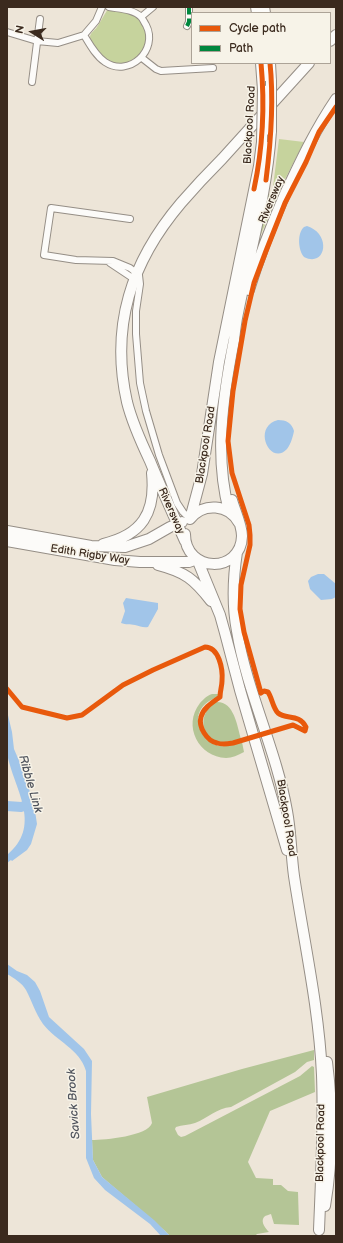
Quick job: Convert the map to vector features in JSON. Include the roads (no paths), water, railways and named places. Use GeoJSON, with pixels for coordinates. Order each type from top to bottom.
{"type":"FeatureCollection","features":[{"type":"Feature","properties":{"kind":"highway","name":"Blackpool Road"},"geometry":{"type":"LineString","coordinates":[[189,520],[195,504],[202,474],[219,362],[259,166],[262,142],[264,90],[261,64]]}},
{"type":"Feature","properties":{"kind":"highway","name":"Blackpool Road"},"geometry":{"type":"LineString","coordinates":[[228,511],[222,481],[221,444],[224,397],[238,313],[264,191],[271,130],[270,64]]}},
{"type":"Feature","properties":{"kind":"highway","name":"Riversway"},"geometry":{"type":"LineString","coordinates":[[185,541],[138,434],[128,404],[122,367],[123,322],[128,297],[136,276],[150,248],[181,203],[308,64]]}},
{"type":"Feature","properties":{"kind":"highway","name":"Riversway"},"geometry":{"type":"LineString","coordinates":[[238,313],[245,303],[259,257],[294,174],[320,122],[336,99]]}},
{"type":"Feature","properties":{"kind":"highway"},"geometry":{"type":"LineString","coordinates":[[221,444],[227,480],[239,523],[242,538],[240,545],[237,552],[229,560],[218,564],[207,564],[197,559],[189,551],[185,541],[185,530],[189,520],[197,512],[208,508],[218,507],[234,515],[239,523]]}},
{"type":"Feature","properties":{"kind":"highway"},"geometry":{"type":"LineString","coordinates":[[91,546],[124,537],[133,532],[146,519],[153,495],[153,480],[150,461]]}},
{"type":"Feature","properties":{"kind":"highway","name":"Edith Rigby Way"},"geometry":{"type":"LineString","coordinates":[[11,537],[91,546],[125,547],[149,539],[177,524],[189,520]]}},
{"type":"Feature","properties":{"kind":"highway","name":"Edith Rigby Way"},"geometry":{"type":"LineString","coordinates":[[11,537],[94,557],[115,560],[140,562],[189,562],[197,559]]}},
{"type":"Feature","properties":{"kind":"highway","name":"Blackpool Road"},"geometry":{"type":"LineString","coordinates":[[237,552],[234,590],[237,633],[280,779],[287,812],[294,875],[316,1008],[322,1074],[329,1118],[318,1233]]}},
{"type":"Feature","properties":{"kind":"highway","name":"Blackpool Road"},"geometry":{"type":"LineString","coordinates":[[197,559],[218,611],[294,875]]}},
{"type":"Feature","properties":{"kind":"highway"},"geometry":{"type":"LineString","coordinates":[[140,562],[169,568],[188,576],[201,589],[218,611]]}},
{"type":"Feature","properties":{"kind":"street"},"geometry":{"type":"LineString","coordinates":[[7,32],[37,41],[58,43],[84,36],[92,28],[102,7]]}},
{"type":"Feature","properties":{"kind":"street"},"geometry":{"type":"LineString","coordinates":[[84,36],[99,56],[106,63],[111,65],[121,67],[126,66],[142,58],[149,43],[149,37],[147,28],[141,17],[131,11],[109,7]]}},
{"type":"Feature","properties":{"kind":"street"},"geometry":{"type":"LineString","coordinates":[[141,17],[153,7]]}},
{"type":"Feature","properties":{"kind":"street"},"geometry":{"type":"LineString","coordinates":[[187,26],[190,16],[189,7]]}},
{"type":"Feature","properties":{"kind":"street"},"geometry":{"type":"LineString","coordinates":[[32,82],[40,19]]}},
{"type":"Feature","properties":{"kind":"street"},"geometry":{"type":"LineString","coordinates":[[142,58],[161,71],[213,68]]}},
{"type":"Feature","properties":{"kind":"street"},"geometry":{"type":"LineString","coordinates":[[130,219],[51,208],[44,255],[76,260],[113,261],[130,268],[136,276]]}},
{"type":"Feature","properties":{"kind":"street","name":"Riversway"},"geometry":{"type":"LineString","coordinates":[[136,276],[140,280],[136,311],[136,334],[140,383],[146,411],[159,455],[180,507],[189,520]]}},
{"type":"Feature","properties":{"kind":"street","name":"Riversway"},"geometry":{"type":"LineString","coordinates":[[180,507],[195,504]]}},
{"type":"Feature","properties":{"kind":"water"},"geometry":{"type":"Polygon","coordinates":[[[307,226],[315,230],[323,242],[323,249],[317,258],[311,259],[304,257],[300,250],[300,233],[304,227],[307,226]]]}},
{"type":"Feature","properties":{"kind":"water"},"geometry":{"type":"Polygon","coordinates":[[[278,420],[288,422],[294,431],[292,440],[287,449],[281,453],[275,453],[270,450],[266,444],[265,437],[266,430],[270,424],[278,420]]]}},
{"type":"Feature","properties":{"kind":"water"},"geometry":{"type":"Polygon","coordinates":[[[318,574],[324,574],[336,584],[336,597],[321,600],[310,589],[308,581],[311,577],[318,574]]]}},
{"type":"Feature","properties":{"kind":"water"},"geometry":{"type":"Polygon","coordinates":[[[126,598],[158,603],[158,609],[148,627],[121,623],[125,611],[123,603],[126,598]]]}},
{"type":"Feature","properties":{"kind":"water"},"geometry":{"type":"Polygon","coordinates":[[[7,711],[14,749],[26,777],[37,824],[31,844],[27,850],[7,863],[7,855],[17,844],[23,832],[25,821],[24,808],[7,753],[7,711]]]}},
{"type":"Feature","properties":{"kind":"water"},"geometry":{"type":"Polygon","coordinates":[[[7,964],[17,971],[27,975],[35,982],[40,991],[49,1017],[84,1049],[92,1061],[91,1114],[93,1160],[102,1177],[154,1220],[170,1236],[161,1236],[150,1224],[105,1190],[94,1178],[86,1158],[86,1071],[83,1063],[73,1051],[43,1024],[24,987],[7,974],[7,964]]]}},
{"type":"Feature","properties":{"kind":"waterway","name":"Savick Brook"},"geometry":{"type":"LineString","coordinates":[[7,806],[21,807],[28,805]]}},
{"type":"Feature","properties":{"kind":"water label","name":"Ribble Link"},"geometry":{"type":"Point","coordinates":[30,784]}}]}
